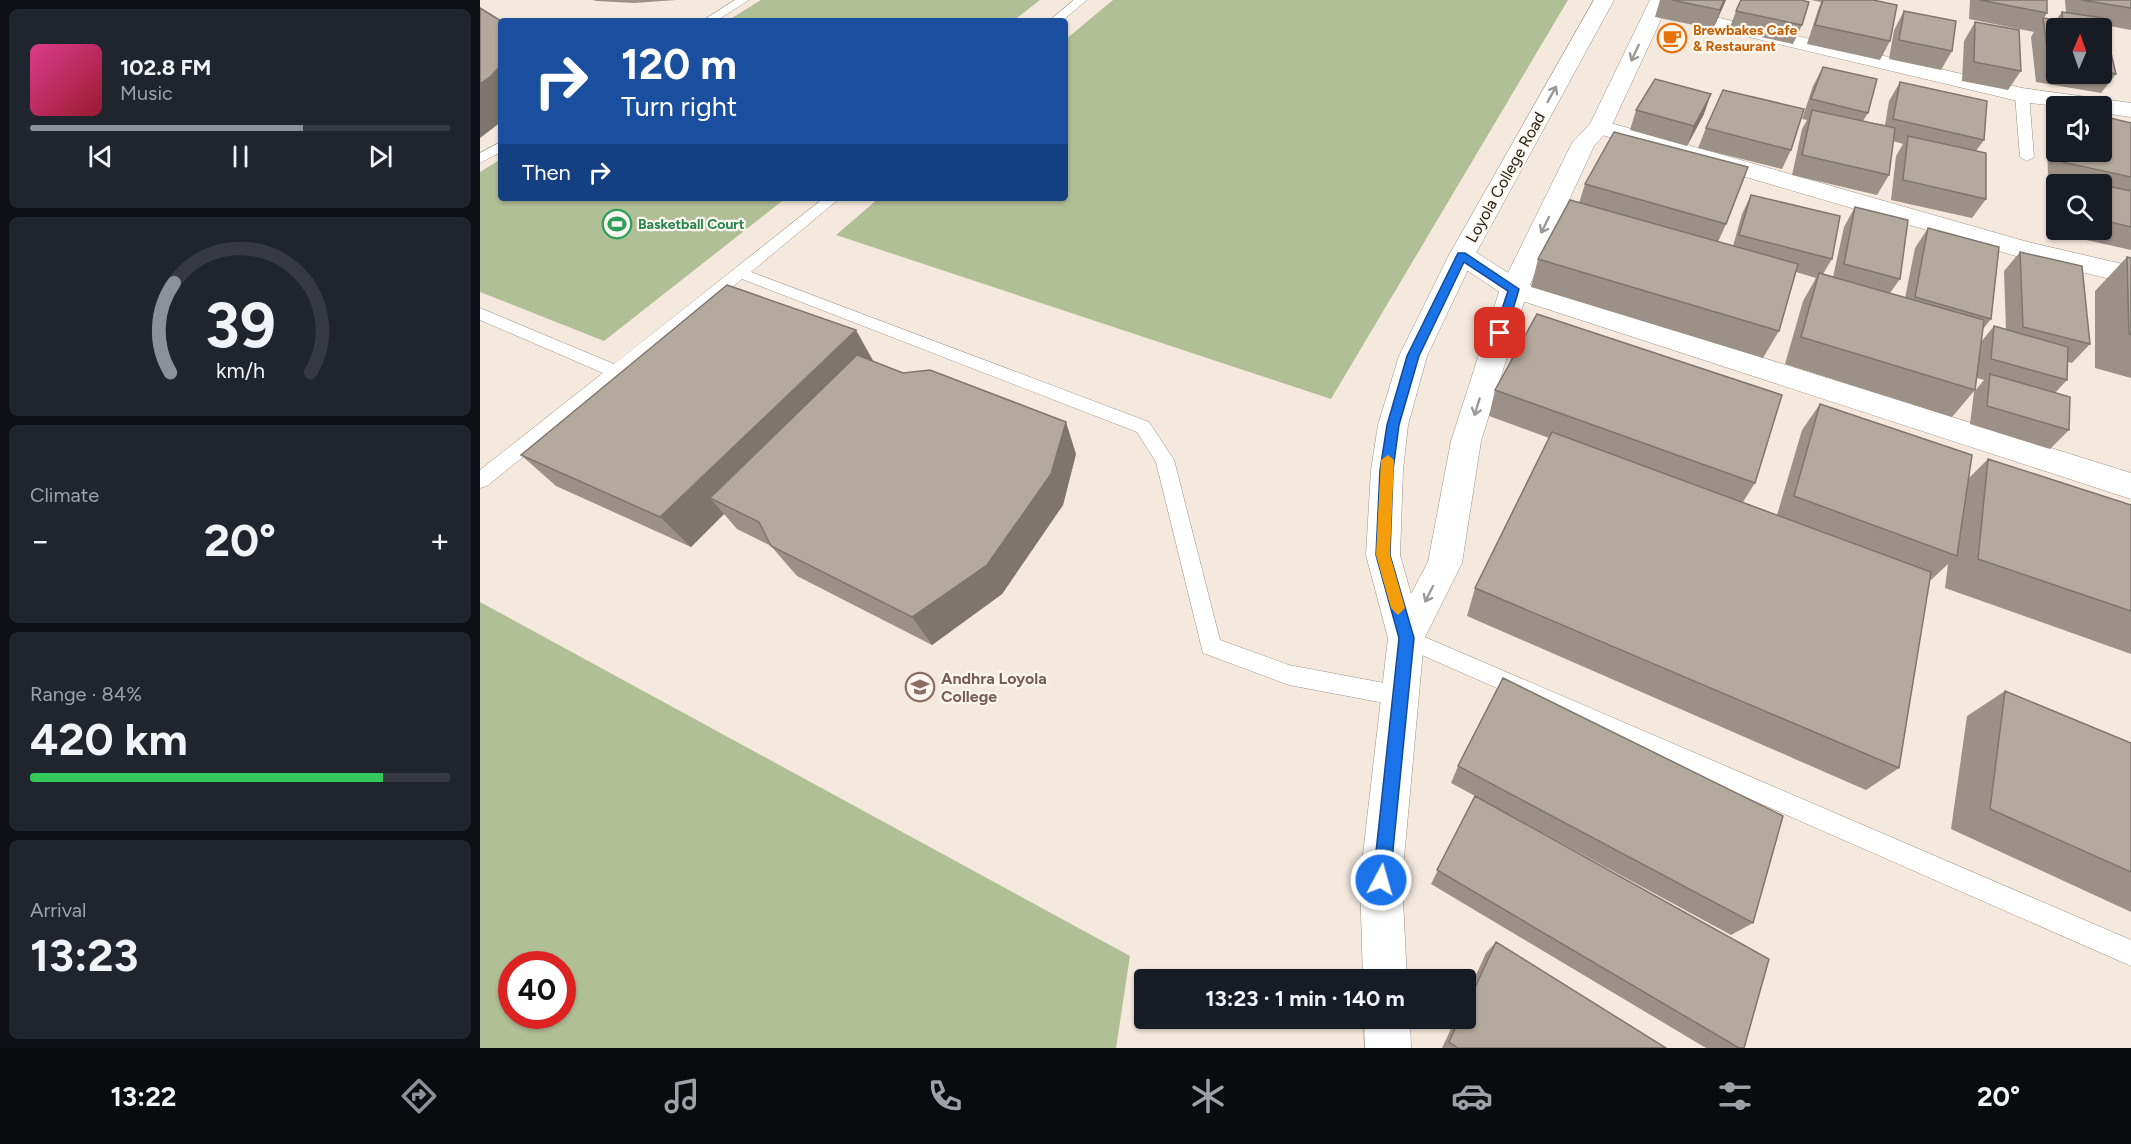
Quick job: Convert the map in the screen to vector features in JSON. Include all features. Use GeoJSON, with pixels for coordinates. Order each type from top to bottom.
{"type":"FeatureCollection","features":[{"type":"Feature","properties":{"kind":"street","name":"Loyola College Road"},"geometry":{"type":"LineString","coordinates":[[1406,638],[1383,555],[1386,470],[1391,436],[1413,356],[1462,255],[1604,0]]}},
{"type":"Feature","properties":{"kind":"street","name":"Loyola College Road"},"geometry":{"type":"LineString","coordinates":[[1385,969],[1381,880],[1406,638],[1444,563],[1466,441],[1514,289],[1584,144],[1600,128],[1658,5]]}},
{"type":"Feature","properties":{"kind":"street"},"geometry":{"type":"LineString","coordinates":[[1658,5],[2022,95],[2131,110]]}},
{"type":"Feature","properties":{"kind":"street"},"geometry":{"type":"LineString","coordinates":[[1600,128],[2025,250],[2131,275]]}},
{"type":"Feature","properties":{"kind":"street"},"geometry":{"type":"LineString","coordinates":[[1462,255],[1514,289],[2131,486]]}},
{"type":"Feature","properties":{"kind":"street"},"geometry":{"type":"LineString","coordinates":[[1387,1029],[1388,1048]]}},
{"type":"Feature","properties":{"kind":"lane"},"geometry":{"type":"LineString","coordinates":[[713,18],[743,0]]}},
{"type":"Feature","properties":{"kind":"lane"},"geometry":{"type":"LineString","coordinates":[[1059,18],[1081,0]]}},
{"type":"Feature","properties":{"kind":"lane"},"geometry":{"type":"LineString","coordinates":[[2022,95],[2027,157]]}},
{"type":"Feature","properties":{"kind":"lane"},"geometry":{"type":"LineString","coordinates":[[480,159],[498,148]]}},
{"type":"Feature","properties":{"kind":"lane"},"geometry":{"type":"LineString","coordinates":[[480,481],[830,201]]}},
{"type":"Feature","properties":{"kind":"lane"},"geometry":{"type":"LineString","coordinates":[[740,273],[1143,427],[1165,459],[1210,646],[1289,675],[1400,696]]}},
{"type":"Feature","properties":{"kind":"lane"},"geometry":{"type":"LineString","coordinates":[[480,314],[616,372]]}},
{"type":"Feature","properties":{"kind":"lane"},"geometry":{"type":"LineString","coordinates":[[1406,638],[2131,953]]}},
{"type":"Feature","properties":{"kind":"green space"},"geometry":{"type":"Polygon","coordinates":[[[761,0],[1040,0],[1017,18],[732,18],[761,0]]]}},
{"type":"Feature","properties":{"kind":"green space"},"geometry":{"type":"Polygon","coordinates":[[[1113,0],[1568,0],[1331,399],[836,235],[876,201],[1068,201],[1068,38],[1113,0]]]}},
{"type":"Feature","properties":{"kind":"green space"},"geometry":{"type":"Polygon","coordinates":[[[498,161],[498,201],[782,201],[604,341],[480,292],[480,172],[498,161]]]}},
{"type":"Feature","properties":{"kind":"green space"},"geometry":{"type":"Polygon","coordinates":[[[480,602],[1130,956],[1116,1048],[480,1048],[480,602]]]}},
{"type":"Feature","properties":{"kind":"building"},"geometry":{"type":"Polygon","coordinates":[[[1672,0],[1724,0],[1720,10],[1672,0]]]}},
{"type":"Feature","properties":{"kind":"building"},"geometry":{"type":"Polygon","coordinates":[[[1741,0],[1809,2],[1802,25],[1736,11],[1741,0]]]}},
{"type":"Feature","properties":{"kind":"building"},"geometry":{"type":"Polygon","coordinates":[[[1823,0],[1873,0],[1897,5],[1890,41],[1815,25],[1823,0]]]}},
{"type":"Feature","properties":{"kind":"building"},"geometry":{"type":"Polygon","coordinates":[[[1980,0],[2047,0],[2047,13],[1980,0]]]}},
{"type":"Feature","properties":{"kind":"building"},"geometry":{"type":"Polygon","coordinates":[[[2081,0],[2131,0],[2131,8],[2081,0]]]}},
{"type":"Feature","properties":{"kind":"building"},"geometry":{"type":"Polygon","coordinates":[[[480,8],[498,19],[498,68],[480,84],[480,8]]]}},
{"type":"Feature","properties":{"kind":"building"},"geometry":{"type":"Polygon","coordinates":[[[1904,11],[1956,21],[1952,51],[1899,40],[1904,11]]]}},
{"type":"Feature","properties":{"kind":"building"},"geometry":{"type":"Polygon","coordinates":[[[2062,12],[2103,18],[2063,18],[2062,12]]]}},
{"type":"Feature","properties":{"kind":"building"},"geometry":{"type":"Polygon","coordinates":[[[2043,18],[2046,18],[2046,40],[2043,18]]]}},
{"type":"Feature","properties":{"kind":"building"},"geometry":{"type":"Polygon","coordinates":[[[1975,22],[2019,30],[2021,71],[1974,62],[1975,22]]]}},
{"type":"Feature","properties":{"kind":"building"},"geometry":{"type":"Polygon","coordinates":[[[2112,57],[2116,74],[2112,73],[2112,57]]]}},
{"type":"Feature","properties":{"kind":"building"},"geometry":{"type":"Polygon","coordinates":[[[1823,67],[1877,79],[1868,113],[1811,99],[1823,67]]]}},
{"type":"Feature","properties":{"kind":"building"},"geometry":{"type":"Polygon","coordinates":[[[1655,79],[1711,94],[1694,126],[1636,110],[1655,79]]]}},
{"type":"Feature","properties":{"kind":"building"},"geometry":{"type":"Polygon","coordinates":[[[1900,82],[1987,101],[1984,140],[1893,119],[1900,82]]]}},
{"type":"Feature","properties":{"kind":"building"},"geometry":{"type":"Polygon","coordinates":[[[1723,90],[1804,109],[1791,150],[1706,128],[1723,90]]]}},
{"type":"Feature","properties":{"kind":"building"},"geometry":{"type":"Polygon","coordinates":[[[1812,110],[1895,128],[1889,175],[1802,155],[1812,110]]]}},
{"type":"Feature","properties":{"kind":"building"},"geometry":{"type":"Polygon","coordinates":[[[2112,118],[2131,123],[2131,177],[2062,162],[2112,162],[2112,118]]]}},
{"type":"Feature","properties":{"kind":"building"},"geometry":{"type":"Polygon","coordinates":[[[1614,132],[1748,167],[1726,224],[1585,184],[1614,132]]]}},
{"type":"Feature","properties":{"kind":"building"},"geometry":{"type":"Polygon","coordinates":[[[1908,136],[1986,153],[1986,199],[1903,180],[1908,136]]]}},
{"type":"Feature","properties":{"kind":"building"},"geometry":{"type":"Polygon","coordinates":[[[2112,187],[2131,191],[2131,227],[2112,222],[2112,187]]]}},
{"type":"Feature","properties":{"kind":"building"},"geometry":{"type":"Polygon","coordinates":[[[1751,195],[1840,216],[1832,259],[1739,235],[1751,195]]]}},
{"type":"Feature","properties":{"kind":"building"},"geometry":{"type":"Polygon","coordinates":[[[1570,200],[1798,264],[1779,331],[1538,259],[1570,200]]]}},
{"type":"Feature","properties":{"kind":"building"},"geometry":{"type":"Polygon","coordinates":[[[1855,207],[1908,220],[1900,279],[1844,264],[1855,207]]]}},
{"type":"Feature","properties":{"kind":"building"},"geometry":{"type":"Polygon","coordinates":[[[1928,228],[1999,247],[1991,319],[1915,297],[1928,228]]]}},
{"type":"Feature","properties":{"kind":"building"},"geometry":{"type":"Polygon","coordinates":[[[2020,252],[2082,266],[2090,344],[2023,327],[2020,252]]]}},
{"type":"Feature","properties":{"kind":"building"},"geometry":{"type":"Polygon","coordinates":[[[2127,257],[2131,258],[2131,335],[2129,334],[2127,257]]]}},
{"type":"Feature","properties":{"kind":"building"},"geometry":{"type":"Polygon","coordinates":[[[1819,273],[1984,320],[1975,390],[1801,337],[1819,273]]]}},
{"type":"Feature","properties":{"kind":"building"},"geometry":{"type":"Polygon","coordinates":[[[727,285],[856,330],[660,517],[521,455],[727,285]]]}},
{"type":"Feature","properties":{"kind":"building"},"geometry":{"type":"Polygon","coordinates":[[[1537,314],[1782,395],[1755,483],[1495,390],[1537,314]]]}},
{"type":"Feature","properties":{"kind":"building"},"geometry":{"type":"Polygon","coordinates":[[[1994,326],[2068,347],[2067,380],[1991,359],[1994,326]]]}},
{"type":"Feature","properties":{"kind":"building"},"geometry":{"type":"Polygon","coordinates":[[[857,355],[903,373],[930,370],[1066,422],[1051,474],[987,565],[912,617],[771,546],[759,522],[710,498],[857,355]]]}},
{"type":"Feature","properties":{"kind":"building"},"geometry":{"type":"Polygon","coordinates":[[[1990,374],[2070,397],[2069,430],[1987,406],[1990,374]]]}},
{"type":"Feature","properties":{"kind":"building"},"geometry":{"type":"Polygon","coordinates":[[[1820,404],[1972,455],[1957,556],[1794,496],[1820,404]]]}},
{"type":"Feature","properties":{"kind":"building"},"geometry":{"type":"Polygon","coordinates":[[[1552,432],[1931,572],[1899,768],[1475,588],[1552,432]]]}},
{"type":"Feature","properties":{"kind":"building"},"geometry":{"type":"Polygon","coordinates":[[[1988,459],[2131,505],[2131,611],[1978,559],[1988,459]]]}},
{"type":"Feature","properties":{"kind":"building"},"geometry":{"type":"Polygon","coordinates":[[[1503,678],[1783,816],[1753,923],[1458,766],[1503,678]]]}},
{"type":"Feature","properties":{"kind":"building"},"geometry":{"type":"Polygon","coordinates":[[[2005,691],[2131,743],[2131,872],[1990,809],[2005,691]]]}},
{"type":"Feature","properties":{"kind":"building"},"geometry":{"type":"Polygon","coordinates":[[[1475,796],[1769,959],[1744,1048],[1739,1048],[1437,870],[1475,796]]]}},
{"type":"Feature","properties":{"kind":"building"},"geometry":{"type":"Polygon","coordinates":[[[1496,942],[1666,1048],[1458,1048],[1449,1042],[1455,1029],[1476,1029],[1476,985],[1496,942]]]}},
{"type":"Feature","properties":{"kind":"slow traffic"},"geometry":{"type":"LineString","coordinates":[[1388,460],[1383,555],[1398,608]]}},
{"type":"Feature","properties":{"kind":"place","name":"Brewbakes Cafe & Restaurant"},"geometry":{"type":"Point","coordinates":[1672,38]}},
{"type":"Feature","properties":{"kind":"place","name":"Basketball Court"},"geometry":{"type":"Point","coordinates":[617,224]}},
{"type":"Feature","properties":{"kind":"place","name":"Andhra Loyola College"},"geometry":{"type":"Point","coordinates":[920,687]}},
{"type":"Feature","properties":{"kind":"route"},"geometry":{"type":"LineString","coordinates":[[1381,880],[1406,638],[1383,555],[1386,470],[1393,425],[1413,356],[1462,255],[1514,289],[1500,333]]}}]}
